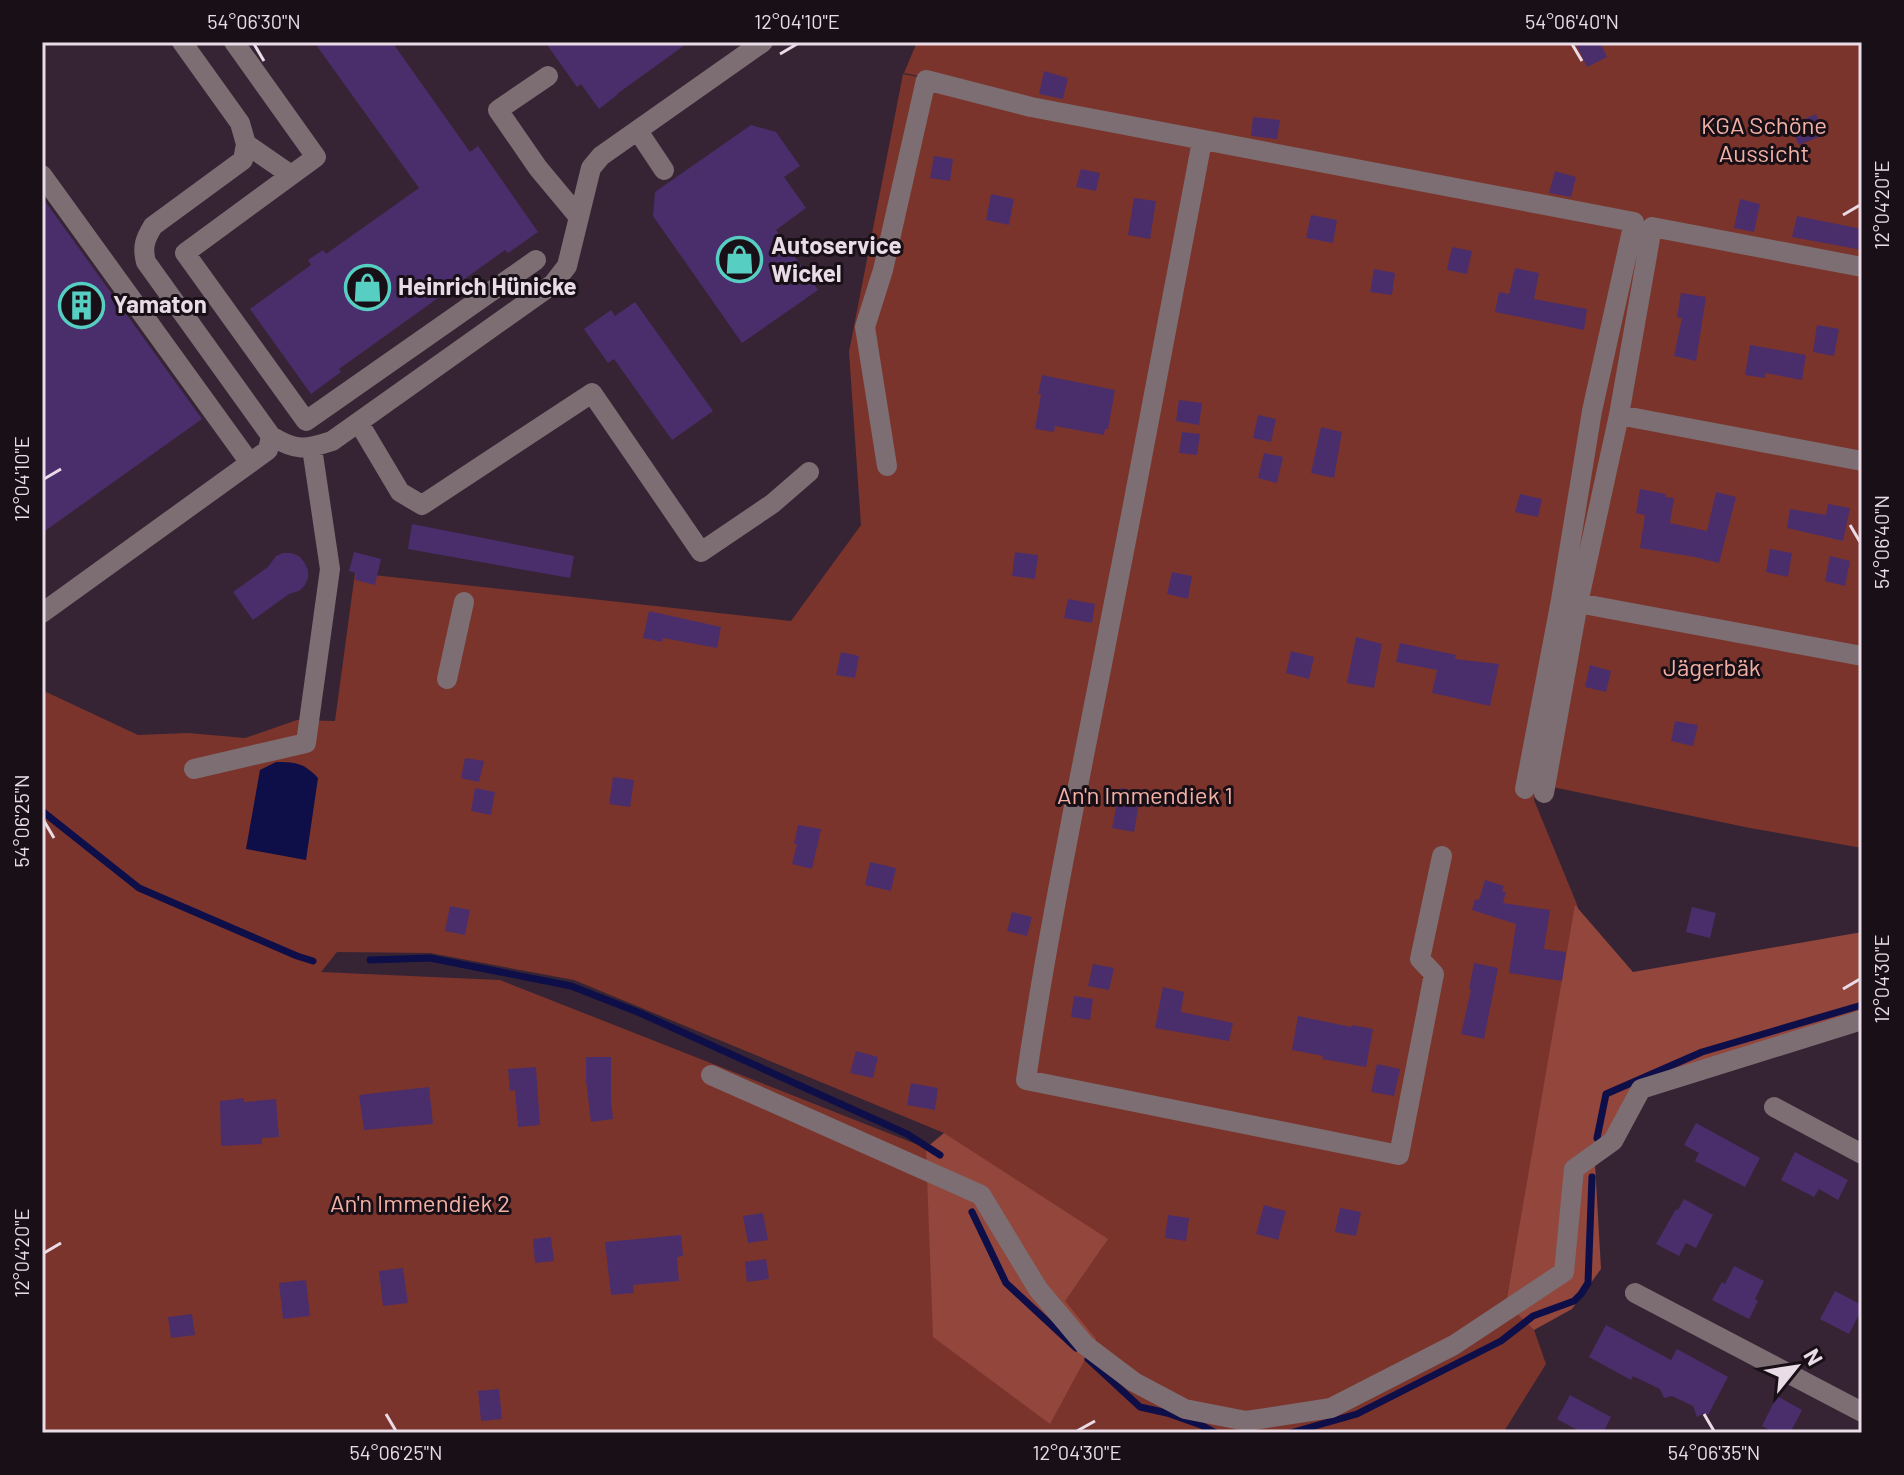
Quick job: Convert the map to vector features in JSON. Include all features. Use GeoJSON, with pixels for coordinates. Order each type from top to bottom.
{"type":"FeatureCollection","features":[{"type":"Feature","properties":{"kind":"street"},"geometry":{"type":"LineString","coordinates":[[182,42],[240,123],[246,144],[243,160],[153,226],[143,250],[146,262],[271,436],[298,449],[332,441],[553,284],[567,266],[591,168],[601,156],[763,42]]}},
{"type":"Feature","properties":{"kind":"street"},"geometry":{"type":"LineString","coordinates":[[234,42],[316,157],[185,253],[306,421],[536,260]]}},
{"type":"Feature","properties":{"kind":"street"},"geometry":{"type":"LineString","coordinates":[[548,76],[498,110],[538,168],[578,216]]}},
{"type":"Feature","properties":{"kind":"street"},"geometry":{"type":"LineString","coordinates":[[887,466],[865,327],[883,270],[926,80],[1031,107],[1634,222],[1592,411],[1534,791],[1619,415],[1652,227],[1862,267]]}},
{"type":"Feature","properties":{"kind":"street"},"geometry":{"type":"LineString","coordinates":[[638,131],[664,170]]}},
{"type":"Feature","properties":{"kind":"street"},"geometry":{"type":"LineString","coordinates":[[1202,141],[1132,516],[1073,805],[1039,988],[1026,1080],[1399,1155],[1434,974],[1420,959],[1442,856]]}},
{"type":"Feature","properties":{"kind":"street"},"geometry":{"type":"LineString","coordinates":[[246,144],[291,175]]}},
{"type":"Feature","properties":{"kind":"street"},"geometry":{"type":"LineString","coordinates":[[42,175],[250,463]]}},
{"type":"Feature","properties":{"kind":"street"},"geometry":{"type":"LineString","coordinates":[[359,423],[400,492],[422,505],[592,393],[701,552],[772,504],[809,472]]}},
{"type":"Feature","properties":{"kind":"street"},"geometry":{"type":"LineString","coordinates":[[1619,415],[1862,461]]}},
{"type":"Feature","properties":{"kind":"street"},"geometry":{"type":"LineString","coordinates":[[42,613],[268,450],[271,436]]}},
{"type":"Feature","properties":{"kind":"street"},"geometry":{"type":"LineString","coordinates":[[194,769],[306,743],[330,569],[312,448]]}},
{"type":"Feature","properties":{"kind":"street"},"geometry":{"type":"LineString","coordinates":[[447,679],[464,602]]}},
{"type":"Feature","properties":{"kind":"street"},"geometry":{"type":"LineString","coordinates":[[1578,603],[1862,656]]}},
{"type":"Feature","properties":{"kind":"street"},"geometry":{"type":"LineString","coordinates":[[711,1075],[981,1195],[1038,1289],[1085,1345],[1134,1382],[1185,1409],[1246,1421],[1331,1408],[1454,1345],[1564,1272],[1574,1169],[1613,1141],[1641,1089],[1862,1020]]}},
{"type":"Feature","properties":{"kind":"street"},"geometry":{"type":"LineString","coordinates":[[1774,1107],[1862,1154]]}},
{"type":"Feature","properties":{"kind":"street"},"geometry":{"type":"LineString","coordinates":[[1635,1293],[1862,1412]]}},
{"type":"Feature","properties":{"kind":"green space"},"geometry":{"type":"Polygon","coordinates":[[[917,42],[1862,42],[1862,848],[1538,784],[1554,694],[1534,800],[1578,907],[1506,1302],[1534,1330],[1546,1364],[1503,1433],[42,1433],[42,690],[138,735],[188,733],[245,738],[297,720],[335,721],[355,573],[791,621],[861,525],[849,352],[903,74],[1066,106],[904,73],[917,42]],[[337,952],[321,972],[500,980],[926,1148],[981,1194],[944,1133],[574,980],[430,953],[337,952]]]}},
{"type":"Feature","properties":{"kind":"shaded area"},"geometry":{"type":"Polygon","coordinates":[[[276,762],[299,764],[318,778],[306,860],[246,849],[260,770],[276,762]]]}},
{"type":"Feature","properties":{"kind":"shaded area"},"geometry":{"type":"Polygon","coordinates":[[[1575,905],[1633,972],[1862,932],[1862,1026],[1635,1101],[1595,1164],[1601,1269],[1572,1309],[1534,1330],[1506,1303],[1575,905]]]}},
{"type":"Feature","properties":{"kind":"shaded area"},"geometry":{"type":"Polygon","coordinates":[[[944,1133],[1108,1239],[1065,1301],[1096,1339],[1050,1424],[933,1337],[926,1148],[944,1133]]]}},
{"type":"Feature","properties":{"kind":"building","name":"Heinrich Hünicke"},"geometry":{"type":"Polygon","coordinates":[[[314,42],[392,42],[470,152],[478,146],[538,232],[508,253],[505,250],[339,369],[341,372],[311,394],[250,309],[311,265],[308,260],[323,250],[326,254],[419,188],[314,42]]]}},
{"type":"Feature","properties":{"kind":"building"},"geometry":{"type":"Polygon","coordinates":[[[545,42],[689,42],[599,109],[581,84],[577,87],[545,42]]]}},
{"type":"Feature","properties":{"kind":"building"},"geometry":{"type":"Polygon","coordinates":[[[1575,42],[1600,42],[1607,57],[1587,67],[1575,42]]]}},
{"type":"Feature","properties":{"kind":"building"},"geometry":{"type":"Polygon","coordinates":[[[1044,71],[1068,78],[1063,99],[1039,94],[1044,71]]]}},
{"type":"Feature","properties":{"kind":"building"},"geometry":{"type":"Polygon","coordinates":[[[1816,114],[1824,135],[1799,145],[1790,125],[1816,114]]]}},
{"type":"Feature","properties":{"kind":"building"},"geometry":{"type":"Polygon","coordinates":[[[1253,117],[1280,120],[1277,139],[1251,136],[1253,117]]]}},
{"type":"Feature","properties":{"kind":"building","name":"Autoservice Wickel"},"geometry":{"type":"Polygon","coordinates":[[[751,125],[776,132],[800,166],[784,177],[806,208],[776,230],[818,290],[742,343],[653,216],[655,192],[751,125]]]}},
{"type":"Feature","properties":{"kind":"building"},"geometry":{"type":"Polygon","coordinates":[[[934,156],[953,159],[950,181],[930,178],[934,156]]]}},
{"type":"Feature","properties":{"kind":"building"},"geometry":{"type":"Polygon","coordinates":[[[1081,169],[1100,173],[1096,191],[1076,187],[1081,169]]]}},
{"type":"Feature","properties":{"kind":"building"},"geometry":{"type":"Polygon","coordinates":[[[1555,171],[1576,177],[1571,197],[1549,193],[1555,171]]]}},
{"type":"Feature","properties":{"kind":"building"},"geometry":{"type":"Polygon","coordinates":[[[991,194],[1014,199],[1009,225],[986,220],[991,194]]]}},
{"type":"Feature","properties":{"kind":"building","name":"Yamaton"},"geometry":{"type":"Polygon","coordinates":[[[42,197],[202,419],[42,533],[42,197]]]}},
{"type":"Feature","properties":{"kind":"building"},"geometry":{"type":"Polygon","coordinates":[[[1134,198],[1156,201],[1150,239],[1128,235],[1134,198]]]}},
{"type":"Feature","properties":{"kind":"building"},"geometry":{"type":"Polygon","coordinates":[[[1740,199],[1760,204],[1754,232],[1734,228],[1740,199]]]}},
{"type":"Feature","properties":{"kind":"building"},"geometry":{"type":"Polygon","coordinates":[[[1311,215],[1337,220],[1333,243],[1306,238],[1311,215]]]}},
{"type":"Feature","properties":{"kind":"building"},"geometry":{"type":"Polygon","coordinates":[[[1797,216],[1862,229],[1862,250],[1792,237],[1797,216]]]}},
{"type":"Feature","properties":{"kind":"building"},"geometry":{"type":"Polygon","coordinates":[[[1452,247],[1472,251],[1467,274],[1447,270],[1452,247]]]}},
{"type":"Feature","properties":{"kind":"building"},"geometry":{"type":"Polygon","coordinates":[[[1515,268],[1539,273],[1534,299],[1587,309],[1584,330],[1495,312],[1499,292],[1509,294],[1515,268]]]}},
{"type":"Feature","properties":{"kind":"building"},"geometry":{"type":"Polygon","coordinates":[[[1374,269],[1395,273],[1392,295],[1370,292],[1374,269]]]}},
{"type":"Feature","properties":{"kind":"building"},"geometry":{"type":"Polygon","coordinates":[[[1681,293],[1706,297],[1696,361],[1674,356],[1682,318],[1677,317],[1681,293]]]}},
{"type":"Feature","properties":{"kind":"building"},"geometry":{"type":"Polygon","coordinates":[[[635,302],[713,411],[672,440],[614,359],[608,363],[584,329],[611,310],[615,316],[635,302]]]}},
{"type":"Feature","properties":{"kind":"building"},"geometry":{"type":"Polygon","coordinates":[[[1817,325],[1839,329],[1834,356],[1813,352],[1817,325]]]}},
{"type":"Feature","properties":{"kind":"building"},"geometry":{"type":"Polygon","coordinates":[[[1750,345],[1806,355],[1802,380],[1765,373],[1765,378],[1745,375],[1750,345]]]}},
{"type":"Feature","properties":{"kind":"building"},"geometry":{"type":"Polygon","coordinates":[[[1042,375],[1115,390],[1108,429],[1105,429],[1104,435],[1055,426],[1054,432],[1035,429],[1042,375]]]}},
{"type":"Feature","properties":{"kind":"building"},"geometry":{"type":"Polygon","coordinates":[[[1179,400],[1202,403],[1199,425],[1176,421],[1179,400]]]}},
{"type":"Feature","properties":{"kind":"building"},"geometry":{"type":"Polygon","coordinates":[[[1258,415],[1276,419],[1271,442],[1253,438],[1258,415]]]}},
{"type":"Feature","properties":{"kind":"building"},"geometry":{"type":"Polygon","coordinates":[[[1321,427],[1342,432],[1334,478],[1311,473],[1321,427]]]}},
{"type":"Feature","properties":{"kind":"building"},"geometry":{"type":"Polygon","coordinates":[[[1182,432],[1200,434],[1197,455],[1179,453],[1182,432]]]}},
{"type":"Feature","properties":{"kind":"building"},"geometry":{"type":"Polygon","coordinates":[[[1264,453],[1283,457],[1277,483],[1258,478],[1264,453]]]}},
{"type":"Feature","properties":{"kind":"building"},"geometry":{"type":"Polygon","coordinates":[[[1640,489],[1674,498],[1670,523],[1707,531],[1716,492],[1736,497],[1719,563],[1640,548],[1645,515],[1636,513],[1640,489]]]}},
{"type":"Feature","properties":{"kind":"building"},"geometry":{"type":"Polygon","coordinates":[[[1520,494],[1542,499],[1538,517],[1515,512],[1520,494]]]}},
{"type":"Feature","properties":{"kind":"building"},"geometry":{"type":"Polygon","coordinates":[[[1828,504],[1850,508],[1843,541],[1787,528],[1790,509],[1826,515],[1828,504]]]}},
{"type":"Feature","properties":{"kind":"building"},"geometry":{"type":"Polygon","coordinates":[[[412,524],[574,556],[570,578],[408,549],[412,524]]]}},
{"type":"Feature","properties":{"kind":"building"},"geometry":{"type":"Polygon","coordinates":[[[1770,549],[1792,553],[1788,577],[1766,572],[1770,549]]]}},
{"type":"Feature","properties":{"kind":"building"},"geometry":{"type":"Polygon","coordinates":[[[354,552],[381,559],[375,585],[355,580],[356,573],[349,571],[354,552]]]}},
{"type":"Feature","properties":{"kind":"building"},"geometry":{"type":"Polygon","coordinates":[[[1015,552],[1038,555],[1035,579],[1012,576],[1015,552]]]}},
{"type":"Feature","properties":{"kind":"building"},"geometry":{"type":"Polygon","coordinates":[[[283,553],[299,556],[304,562],[308,570],[305,585],[253,620],[233,592],[283,553]]]}},
{"type":"Feature","properties":{"kind":"building"},"geometry":{"type":"Polygon","coordinates":[[[1830,556],[1850,561],[1845,586],[1825,581],[1830,556]]]}},
{"type":"Feature","properties":{"kind":"building"},"geometry":{"type":"Polygon","coordinates":[[[1172,572],[1192,576],[1188,599],[1167,594],[1172,572]]]}},
{"type":"Feature","properties":{"kind":"building"},"geometry":{"type":"Polygon","coordinates":[[[1068,599],[1095,604],[1092,623],[1064,618],[1068,599]]]}},
{"type":"Feature","properties":{"kind":"building"},"geometry":{"type":"Polygon","coordinates":[[[649,611],[721,627],[717,648],[663,638],[662,642],[643,638],[649,611]]]}},
{"type":"Feature","properties":{"kind":"building"},"geometry":{"type":"Polygon","coordinates":[[[1356,637],[1382,644],[1374,688],[1347,683],[1356,637]]]}},
{"type":"Feature","properties":{"kind":"building"},"geometry":{"type":"Polygon","coordinates":[[[1400,643],[1456,655],[1455,659],[1499,664],[1490,706],[1432,693],[1437,670],[1396,662],[1400,643]]]}},
{"type":"Feature","properties":{"kind":"building"},"geometry":{"type":"Polygon","coordinates":[[[1291,651],[1314,657],[1309,679],[1286,673],[1291,651]]]}},
{"type":"Feature","properties":{"kind":"building"},"geometry":{"type":"Polygon","coordinates":[[[841,652],[859,656],[855,678],[836,675],[841,652]]]}},
{"type":"Feature","properties":{"kind":"building"},"geometry":{"type":"Polygon","coordinates":[[[1590,665],[1611,671],[1606,692],[1585,687],[1590,665]]]}},
{"type":"Feature","properties":{"kind":"building"},"geometry":{"type":"Polygon","coordinates":[[[1675,721],[1698,725],[1693,746],[1671,741],[1675,721]]]}},
{"type":"Feature","properties":{"kind":"building"},"geometry":{"type":"Polygon","coordinates":[[[465,758],[484,761],[479,782],[461,778],[465,758]]]}},
{"type":"Feature","properties":{"kind":"building"},"geometry":{"type":"Polygon","coordinates":[[[613,777],[634,780],[630,807],[609,804],[613,777]]]}},
{"type":"Feature","properties":{"kind":"building"},"geometry":{"type":"Polygon","coordinates":[[[475,788],[495,792],[491,815],[471,811],[475,788]]]}},
{"type":"Feature","properties":{"kind":"building"},"geometry":{"type":"Polygon","coordinates":[[[1120,788],[1141,792],[1134,832],[1112,828],[1120,788]]]}},
{"type":"Feature","properties":{"kind":"building"},"geometry":{"type":"Polygon","coordinates":[[[798,825],[821,829],[812,869],[792,864],[798,825]]]}},
{"type":"Feature","properties":{"kind":"building"},"geometry":{"type":"Polygon","coordinates":[[[870,862],[896,868],[891,891],[865,885],[870,862]]]}},
{"type":"Feature","properties":{"kind":"building"},"geometry":{"type":"Polygon","coordinates":[[[1485,880],[1504,886],[1503,903],[1550,910],[1544,949],[1566,952],[1562,981],[1509,973],[1516,924],[1472,910],[1475,899],[1479,900],[1485,880]]]}},
{"type":"Feature","properties":{"kind":"building"},"geometry":{"type":"Polygon","coordinates":[[[450,906],[470,910],[465,935],[445,931],[450,906]]]}},
{"type":"Feature","properties":{"kind":"building"},"geometry":{"type":"Polygon","coordinates":[[[1692,907],[1716,913],[1710,938],[1686,932],[1692,907]]]}},
{"type":"Feature","properties":{"kind":"building"},"geometry":{"type":"Polygon","coordinates":[[[1012,912],[1032,917],[1027,936],[1007,931],[1012,912]]]}},
{"type":"Feature","properties":{"kind":"building"},"geometry":{"type":"Polygon","coordinates":[[[1474,963],[1498,968],[1484,1039],[1461,1034],[1474,963]]]}},
{"type":"Feature","properties":{"kind":"building"},"geometry":{"type":"Polygon","coordinates":[[[1093,964],[1114,968],[1109,990],[1088,986],[1093,964]]]}},
{"type":"Feature","properties":{"kind":"building"},"geometry":{"type":"Polygon","coordinates":[[[1163,987],[1184,992],[1181,1012],[1233,1023],[1229,1041],[1155,1028],[1163,987]]]}},
{"type":"Feature","properties":{"kind":"building"},"geometry":{"type":"Polygon","coordinates":[[[1074,996],[1093,999],[1090,1020],[1071,1017],[1074,996]]]}},
{"type":"Feature","properties":{"kind":"building"},"geometry":{"type":"Polygon","coordinates":[[[1298,1016],[1373,1029],[1366,1067],[1292,1050],[1298,1016]]]}},
{"type":"Feature","properties":{"kind":"building"},"geometry":{"type":"Polygon","coordinates":[[[856,1051],[878,1057],[873,1078],[850,1073],[856,1051]]]}},
{"type":"Feature","properties":{"kind":"building"},"geometry":{"type":"Polygon","coordinates":[[[586,1057],[611,1057],[613,1119],[591,1122],[586,1057]]]}},
{"type":"Feature","properties":{"kind":"building"},"geometry":{"type":"Polygon","coordinates":[[[1377,1064],[1400,1069],[1394,1096],[1371,1092],[1377,1064]]]}},
{"type":"Feature","properties":{"kind":"building"},"geometry":{"type":"Polygon","coordinates":[[[536,1067],[540,1125],[518,1127],[515,1090],[510,1091],[508,1069],[536,1067]]]}},
{"type":"Feature","properties":{"kind":"building"},"geometry":{"type":"Polygon","coordinates":[[[911,1083],[938,1088],[935,1110],[907,1105],[911,1083]]]}},
{"type":"Feature","properties":{"kind":"building"},"geometry":{"type":"Polygon","coordinates":[[[429,1087],[433,1124],[364,1130],[359,1095],[429,1087]]]}},
{"type":"Feature","properties":{"kind":"building"},"geometry":{"type":"Polygon","coordinates":[[[244,1098],[244,1102],[276,1099],[279,1137],[262,1138],[262,1144],[221,1146],[220,1101],[244,1098]]]}},
{"type":"Feature","properties":{"kind":"building"},"geometry":{"type":"Polygon","coordinates":[[[1696,1123],[1760,1158],[1745,1187],[1695,1161],[1699,1153],[1684,1145],[1696,1123]]]}},
{"type":"Feature","properties":{"kind":"building"},"geometry":{"type":"Polygon","coordinates":[[[1795,1152],[1848,1180],[1838,1200],[1819,1189],[1814,1197],[1781,1180],[1795,1152]]]}},
{"type":"Feature","properties":{"kind":"building"},"geometry":{"type":"Polygon","coordinates":[[[1684,1199],[1713,1215],[1696,1248],[1686,1243],[1679,1256],[1656,1244],[1684,1199]]]}},
{"type":"Feature","properties":{"kind":"building"},"geometry":{"type":"Polygon","coordinates":[[[1264,1205],[1286,1211],[1278,1240],[1256,1234],[1264,1205]]]}},
{"type":"Feature","properties":{"kind":"building"},"geometry":{"type":"Polygon","coordinates":[[[1340,1208],[1361,1212],[1356,1236],[1335,1232],[1340,1208]]]}},
{"type":"Feature","properties":{"kind":"building"},"geometry":{"type":"Polygon","coordinates":[[[763,1213],[768,1240],[748,1243],[743,1216],[763,1213]]]}},
{"type":"Feature","properties":{"kind":"building"},"geometry":{"type":"Polygon","coordinates":[[[1168,1215],[1189,1218],[1186,1241],[1165,1238],[1168,1215]]]}},
{"type":"Feature","properties":{"kind":"building"},"geometry":{"type":"Polygon","coordinates":[[[681,1235],[683,1256],[677,1257],[679,1281],[633,1285],[634,1293],[611,1295],[605,1242],[681,1235]]]}},
{"type":"Feature","properties":{"kind":"building"},"geometry":{"type":"Polygon","coordinates":[[[551,1237],[554,1261],[535,1263],[533,1239],[551,1237]]]}},
{"type":"Feature","properties":{"kind":"building"},"geometry":{"type":"Polygon","coordinates":[[[766,1259],[769,1279],[747,1282],[745,1262],[766,1259]]]}},
{"type":"Feature","properties":{"kind":"building"},"geometry":{"type":"Polygon","coordinates":[[[1734,1266],[1764,1281],[1749,1319],[1712,1300],[1734,1266]]]}},
{"type":"Feature","properties":{"kind":"building"},"geometry":{"type":"Polygon","coordinates":[[[403,1268],[408,1303],[383,1306],[379,1271],[403,1268]]]}},
{"type":"Feature","properties":{"kind":"building"},"geometry":{"type":"Polygon","coordinates":[[[306,1280],[310,1316],[283,1319],[279,1283],[306,1280]]]}},
{"type":"Feature","properties":{"kind":"building"},"geometry":{"type":"Polygon","coordinates":[[[1835,1291],[1862,1305],[1849,1334],[1820,1319],[1835,1291]]]}},
{"type":"Feature","properties":{"kind":"building"},"geometry":{"type":"Polygon","coordinates":[[[192,1314],[195,1335],[171,1338],[168,1317],[192,1314]]]}},
{"type":"Feature","properties":{"kind":"building"},"geometry":{"type":"Polygon","coordinates":[[[1606,1325],[1671,1360],[1677,1349],[1728,1377],[1708,1415],[1704,1413],[1697,1417],[1693,1406],[1672,1396],[1664,1398],[1660,1389],[1633,1376],[1631,1380],[1589,1357],[1606,1325]]]}},
{"type":"Feature","properties":{"kind":"building"},"geometry":{"type":"Polygon","coordinates":[[[499,1389],[502,1419],[481,1421],[478,1391],[499,1389]]]}},
{"type":"Feature","properties":{"kind":"building"},"geometry":{"type":"Polygon","coordinates":[[[1570,1395],[1611,1417],[1603,1433],[1583,1433],[1557,1419],[1570,1395]]]}},
{"type":"Feature","properties":{"kind":"building"},"geometry":{"type":"Polygon","coordinates":[[[1777,1396],[1802,1410],[1790,1433],[1775,1433],[1762,1426],[1777,1396]]]}},
{"type":"Feature","properties":{"kind":"waterway"},"geometry":{"type":"LineString","coordinates":[[42,811],[139,888],[313,961]]}},
{"type":"Feature","properties":{"kind":"waterway"},"geometry":{"type":"LineString","coordinates":[[370,960],[430,958],[571,986],[640,1013],[907,1134],[940,1155]]}},
{"type":"Feature","properties":{"kind":"waterway"},"geometry":{"type":"LineString","coordinates":[[1597,1138],[1606,1094],[1702,1052],[1862,1005]]}},
{"type":"Feature","properties":{"kind":"waterway"},"geometry":{"type":"LineString","coordinates":[[1290,1433],[1357,1414],[1501,1341],[1533,1316],[1574,1301],[1588,1283],[1592,1177]]}},
{"type":"Feature","properties":{"kind":"waterway"},"geometry":{"type":"LineString","coordinates":[[972,1212],[1006,1283],[1076,1348]]}},
{"type":"Feature","properties":{"kind":"waterway"},"geometry":{"type":"LineString","coordinates":[[1088,1359],[1140,1407],[1167,1413],[1216,1433]]}},
{"type":"Feature","properties":{"kind":"place","name":"Autoservice Wickel"},"geometry":{"type":"Point","coordinates":[740,260]}},
{"type":"Feature","properties":{"kind":"place","name":"Heinrich Hünicke"},"geometry":{"type":"Point","coordinates":[367,287]}},
{"type":"Feature","properties":{"kind":"place","name":"Yamaton"},"geometry":{"type":"Point","coordinates":[82,305]}},
{"type":"Feature","properties":{"kind":"park label","name":"KGA Schöne Aussicht"},"geometry":{"type":"Point","coordinates":[1764,140]}},
{"type":"Feature","properties":{"kind":"park label","name":"Jägerbäk"},"geometry":{"type":"Point","coordinates":[1712,668]}},
{"type":"Feature","properties":{"kind":"park label","name":"An'n Immendiek 1"},"geometry":{"type":"Point","coordinates":[1145,796]}},
{"type":"Feature","properties":{"kind":"park label","name":"An'n Immendiek 2"},"geometry":{"type":"Point","coordinates":[420,1204]}}]}
